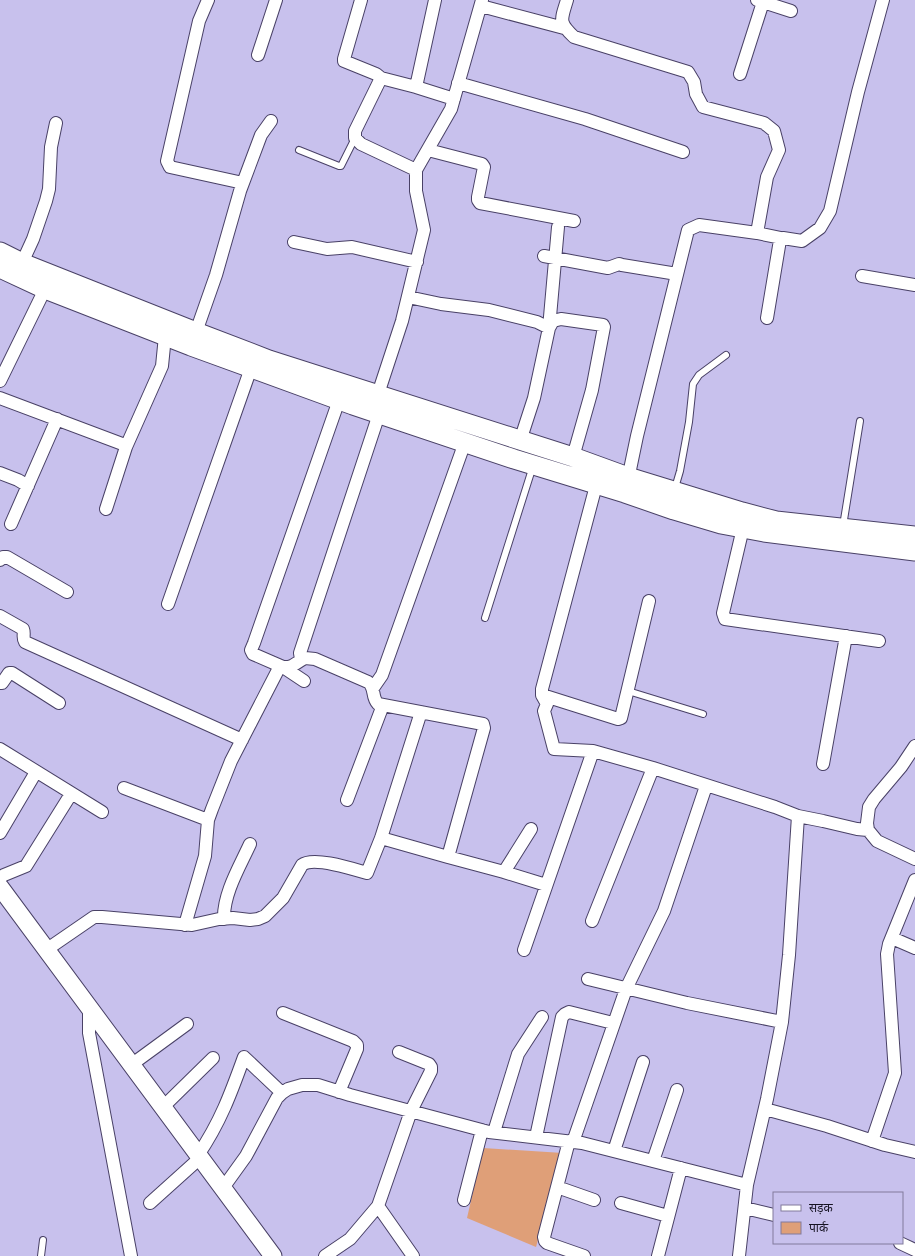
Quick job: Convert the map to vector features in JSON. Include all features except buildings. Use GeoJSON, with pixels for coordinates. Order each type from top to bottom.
{"type":"FeatureCollection","features":[{"type":"Feature","properties":{"kind":"main road"},"geometry":{"type":"LineString","coordinates":[[0,252],[22,263],[49,282],[165,336],[379,414],[534,465],[599,476],[626,485],[674,510],[722,524],[818,540],[915,551]]}},
{"type":"Feature","properties":{"kind":"main road"},"geometry":{"type":"LineString","coordinates":[[0,268],[49,282],[196,332],[269,360],[572,457],[599,476]]}},
{"type":"Feature","properties":{"kind":"main road"},"geometry":{"type":"LineString","coordinates":[[626,485],[675,490],[742,512],[776,521],[843,527],[915,536]]}},
{"type":"Feature","properties":{"kind":"main road"},"geometry":{"type":"LineString","coordinates":[[0,887],[273,1256]]}},
{"type":"Feature","properties":{"kind":"street"},"geometry":{"type":"LineString","coordinates":[[208,0],[199,21],[167,161],[170,167],[243,183]]}},
{"type":"Feature","properties":{"kind":"street"},"geometry":{"type":"LineString","coordinates":[[258,55],[276,0]]}},
{"type":"Feature","properties":{"kind":"street"},"geometry":{"type":"LineString","coordinates":[[361,0],[344,61],[376,74],[381,78],[454,99]]}},
{"type":"Feature","properties":{"kind":"street"},"geometry":{"type":"LineString","coordinates":[[416,87],[435,0]]}},
{"type":"Feature","properties":{"kind":"street"},"geometry":{"type":"LineString","coordinates":[[564,28],[562,18],[567,0]]}},
{"type":"Feature","properties":{"kind":"street"},"geometry":{"type":"LineString","coordinates":[[626,485],[688,230],[699,225],[802,241],[820,228],[830,211],[858,92],[883,0]]}},
{"type":"Feature","properties":{"kind":"street"},"geometry":{"type":"LineString","coordinates":[[740,74],[760,1],[791,11]]}},
{"type":"Feature","properties":{"kind":"street"},"geometry":{"type":"LineString","coordinates":[[378,394],[402,321],[424,230],[416,191],[416,170],[451,109],[482,3],[564,28],[574,37],[688,72],[694,82],[696,94],[703,107],[764,123],[774,131],[779,150],[767,177],[757,233]]}},
{"type":"Feature","properties":{"kind":"street"},"geometry":{"type":"LineString","coordinates":[[381,78],[355,131],[354,138],[361,144],[416,170]]}},
{"type":"Feature","properties":{"kind":"street"},"geometry":{"type":"LineString","coordinates":[[458,83],[585,119],[683,152]]}},
{"type":"Feature","properties":{"kind":"street"},"geometry":{"type":"LineString","coordinates":[[196,332],[216,275],[243,183],[261,135],[271,121]]}},
{"type":"Feature","properties":{"kind":"street"},"geometry":{"type":"LineString","coordinates":[[22,263],[33,239],[49,189],[52,147],[56,123]]}},
{"type":"Feature","properties":{"kind":"street"},"geometry":{"type":"LineString","coordinates":[[428,150],[482,164],[484,167],[478,197],[480,202],[574,221]]}},
{"type":"Feature","properties":{"kind":"street"},"geometry":{"type":"LineString","coordinates":[[520,441],[534,398],[549,328],[550,257],[558,227]]}},
{"type":"Feature","properties":{"kind":"street"},"geometry":{"type":"LineString","coordinates":[[767,318],[781,238]]}},
{"type":"Feature","properties":{"kind":"street"},"geometry":{"type":"LineString","coordinates":[[294,242],[327,249],[352,247],[417,262]]}},
{"type":"Feature","properties":{"kind":"street"},"geometry":{"type":"LineString","coordinates":[[550,257],[608,268],[622,264],[677,274]]}},
{"type":"Feature","properties":{"kind":"street"},"geometry":{"type":"LineString","coordinates":[[862,276],[915,285]]}},
{"type":"Feature","properties":{"kind":"street"},"geometry":{"type":"LineString","coordinates":[[2,373],[49,282]]}},
{"type":"Feature","properties":{"kind":"street"},"geometry":{"type":"LineString","coordinates":[[408,298],[489,310],[537,322],[549,328]]}},
{"type":"Feature","properties":{"kind":"street"},"geometry":{"type":"LineString","coordinates":[[549,328],[554,321],[561,319],[602,325],[604,327],[592,390],[572,457]]}},
{"type":"Feature","properties":{"kind":"street"},"geometry":{"type":"LineString","coordinates":[[106,509],[126,447],[162,366],[165,336]]}},
{"type":"Feature","properties":{"kind":"street"},"geometry":{"type":"LineString","coordinates":[[168,604],[251,368]]}},
{"type":"Feature","properties":{"kind":"street"},"geometry":{"type":"LineString","coordinates":[[0,398],[123,443],[126,447]]}},
{"type":"Feature","properties":{"kind":"street"},"geometry":{"type":"LineString","coordinates":[[340,400],[252,650],[256,657],[282,666],[293,667],[301,659],[315,659],[368,682],[373,688],[374,698],[378,704],[481,723],[484,726],[448,857]]}},
{"type":"Feature","properties":{"kind":"street"},"geometry":{"type":"LineString","coordinates":[[301,659],[300,653],[379,414]]}},
{"type":"Feature","properties":{"kind":"street"},"geometry":{"type":"LineString","coordinates":[[11,524],[57,419]]}},
{"type":"Feature","properties":{"kind":"street"},"geometry":{"type":"LineString","coordinates":[[373,688],[382,675],[465,442]]}},
{"type":"Feature","properties":{"kind":"street"},"geometry":{"type":"LineString","coordinates":[[0,473],[18,480],[28,486]]}},
{"type":"Feature","properties":{"kind":"street"},"geometry":{"type":"LineString","coordinates":[[599,476],[542,689],[542,695],[547,704],[544,712],[554,749],[593,751],[653,768],[775,807],[798,816],[868,830]]}},
{"type":"Feature","properties":{"kind":"street"},"geometry":{"type":"LineString","coordinates":[[743,528],[723,613],[723,617],[725,619],[879,641]]}},
{"type":"Feature","properties":{"kind":"street"},"geometry":{"type":"LineString","coordinates":[[0,560],[3,557],[7,557],[67,592]]}},
{"type":"Feature","properties":{"kind":"street"},"geometry":{"type":"LineString","coordinates":[[542,695],[620,719],[622,717],[649,601]]}},
{"type":"Feature","properties":{"kind":"street"},"geometry":{"type":"LineString","coordinates":[[0,616],[23,628],[23,637],[25,642],[242,740]]}},
{"type":"Feature","properties":{"kind":"street"},"geometry":{"type":"LineString","coordinates":[[823,764],[846,636]]}},
{"type":"Feature","properties":{"kind":"street"},"geometry":{"type":"LineString","coordinates":[[282,666],[304,681]]}},
{"type":"Feature","properties":{"kind":"street"},"geometry":{"type":"LineString","coordinates":[[185,925],[204,856],[208,820],[231,761],[282,666]]}},
{"type":"Feature","properties":{"kind":"street"},"geometry":{"type":"LineString","coordinates":[[0,683],[2,683],[9,673],[12,673],[59,703]]}},
{"type":"Feature","properties":{"kind":"street"},"geometry":{"type":"LineString","coordinates":[[347,800],[383,705]]}},
{"type":"Feature","properties":{"kind":"street"},"geometry":{"type":"LineString","coordinates":[[46,950],[94,917],[185,925],[198,924],[224,918],[250,920],[265,916],[283,898],[302,865],[308,862],[339,866],[367,873],[381,838],[421,712]]}},
{"type":"Feature","properties":{"kind":"street"},"geometry":{"type":"LineString","coordinates":[[915,746],[901,767],[874,799],[869,807],[868,816],[868,830],[877,841],[915,859]]}},
{"type":"Feature","properties":{"kind":"street"},"geometry":{"type":"LineString","coordinates":[[0,749],[102,812]]}},
{"type":"Feature","properties":{"kind":"street"},"geometry":{"type":"LineString","coordinates":[[524,950],[593,751]]}},
{"type":"Feature","properties":{"kind":"street"},"geometry":{"type":"LineString","coordinates":[[592,921],[653,768]]}},
{"type":"Feature","properties":{"kind":"street"},"geometry":{"type":"LineString","coordinates":[[0,834],[36,772]]}},
{"type":"Feature","properties":{"kind":"street"},"geometry":{"type":"LineString","coordinates":[[584,1256],[547,1243],[544,1237],[571,1141],[613,1023],[626,988],[664,912],[706,786]]}},
{"type":"Feature","properties":{"kind":"street"},"geometry":{"type":"LineString","coordinates":[[124,788],[208,820]]}},
{"type":"Feature","properties":{"kind":"street"},"geometry":{"type":"LineString","coordinates":[[0,878],[26,866],[71,794]]}},
{"type":"Feature","properties":{"kind":"street"},"geometry":{"type":"LineString","coordinates":[[739,1256],[747,1184],[765,1109],[782,1022],[789,955],[798,816]]}},
{"type":"Feature","properties":{"kind":"street"},"geometry":{"type":"LineString","coordinates":[[504,872],[531,829]]}},
{"type":"Feature","properties":{"kind":"street"},"geometry":{"type":"LineString","coordinates":[[381,838],[504,872],[546,886]]}},
{"type":"Feature","properties":{"kind":"street"},"geometry":{"type":"LineString","coordinates":[[224,918],[224,906],[228,893],[250,844]]}},
{"type":"Feature","properties":{"kind":"street"},"geometry":{"type":"LineString","coordinates":[[872,1141],[895,1073],[887,954],[889,944],[915,880]]}},
{"type":"Feature","properties":{"kind":"street"},"geometry":{"type":"LineString","coordinates":[[892,938],[915,948]]}},
{"type":"Feature","properties":{"kind":"street"},"geometry":{"type":"LineString","coordinates":[[588,979],[687,1003],[782,1022]]}},
{"type":"Feature","properties":{"kind":"street"},"geometry":{"type":"LineString","coordinates":[[89,1007],[89,1033],[131,1256]]}},
{"type":"Feature","properties":{"kind":"street"},"geometry":{"type":"LineString","coordinates":[[536,1137],[562,1017],[569,1012],[613,1023]]}},
{"type":"Feature","properties":{"kind":"street"},"geometry":{"type":"LineString","coordinates":[[283,1013],[353,1041],[357,1045],[357,1049],[339,1092]]}},
{"type":"Feature","properties":{"kind":"street"},"geometry":{"type":"LineString","coordinates":[[494,1132],[518,1054],[542,1017]]}},
{"type":"Feature","properties":{"kind":"street"},"geometry":{"type":"LineString","coordinates":[[131,1065],[188,1024]]}},
{"type":"Feature","properties":{"kind":"street"},"geometry":{"type":"LineString","coordinates":[[325,1256],[350,1239],[378,1206],[411,1111],[431,1071],[429,1064],[399,1052]]}},
{"type":"Feature","properties":{"kind":"street"},"geometry":{"type":"LineString","coordinates":[[150,1203],[199,1157],[224,1110],[244,1057],[282,1093]]}},
{"type":"Feature","properties":{"kind":"street"},"geometry":{"type":"LineString","coordinates":[[162,1107],[213,1058]]}},
{"type":"Feature","properties":{"kind":"street"},"geometry":{"type":"LineString","coordinates":[[614,1151],[643,1062]]}},
{"type":"Feature","properties":{"kind":"street"},"geometry":{"type":"LineString","coordinates":[[223,1188],[246,1156],[277,1098],[288,1089],[310,1084],[482,1130],[571,1141],[747,1184]]}},
{"type":"Feature","properties":{"kind":"street"},"geometry":{"type":"LineString","coordinates":[[653,1161],[677,1090]]}},
{"type":"Feature","properties":{"kind":"street"},"geometry":{"type":"LineString","coordinates":[[765,1109],[827,1126],[872,1141],[915,1152]]}},
{"type":"Feature","properties":{"kind":"street"},"geometry":{"type":"LineString","coordinates":[[464,1200],[482,1130]]}},
{"type":"Feature","properties":{"kind":"street"},"geometry":{"type":"LineString","coordinates":[[658,1256],[681,1168]]}},
{"type":"Feature","properties":{"kind":"street"},"geometry":{"type":"LineString","coordinates":[[557,1187],[594,1200]]}},
{"type":"Feature","properties":{"kind":"street"},"geometry":{"type":"LineString","coordinates":[[621,1203],[668,1216]]}},
{"type":"Feature","properties":{"kind":"street"},"geometry":{"type":"LineString","coordinates":[[378,1206],[413,1256]]}},
{"type":"Feature","properties":{"kind":"street"},"geometry":{"type":"LineString","coordinates":[[745,1208],[773,1215]]}},
{"type":"Feature","properties":{"kind":"street"},"geometry":{"type":"LineString","coordinates":[[902,1244],[915,1250]]}},
{"type":"Feature","properties":{"kind":"lane"},"geometry":{"type":"LineString","coordinates":[[299,150],[341,166],[354,138]]}},
{"type":"Feature","properties":{"kind":"lane"},"geometry":{"type":"LineString","coordinates":[[675,490],[689,422],[693,384],[699,375],[726,355]]}},
{"type":"Feature","properties":{"kind":"lane"},"geometry":{"type":"LineString","coordinates":[[843,527],[860,421]]}},
{"type":"Feature","properties":{"kind":"lane"},"geometry":{"type":"LineString","coordinates":[[485,618],[534,465]]}},
{"type":"Feature","properties":{"kind":"lane"},"geometry":{"type":"LineString","coordinates":[[628,692],[703,714]]}},
{"type":"Feature","properties":{"kind":"lane"},"geometry":{"type":"LineString","coordinates":[[42,1256],[43,1240]]}},
{"type":"Feature","properties":{"kind":"green space"},"geometry":{"type":"Polygon","coordinates":[[[483,1148],[563,1153],[536,1247],[467,1218],[483,1148]]]}}]}
